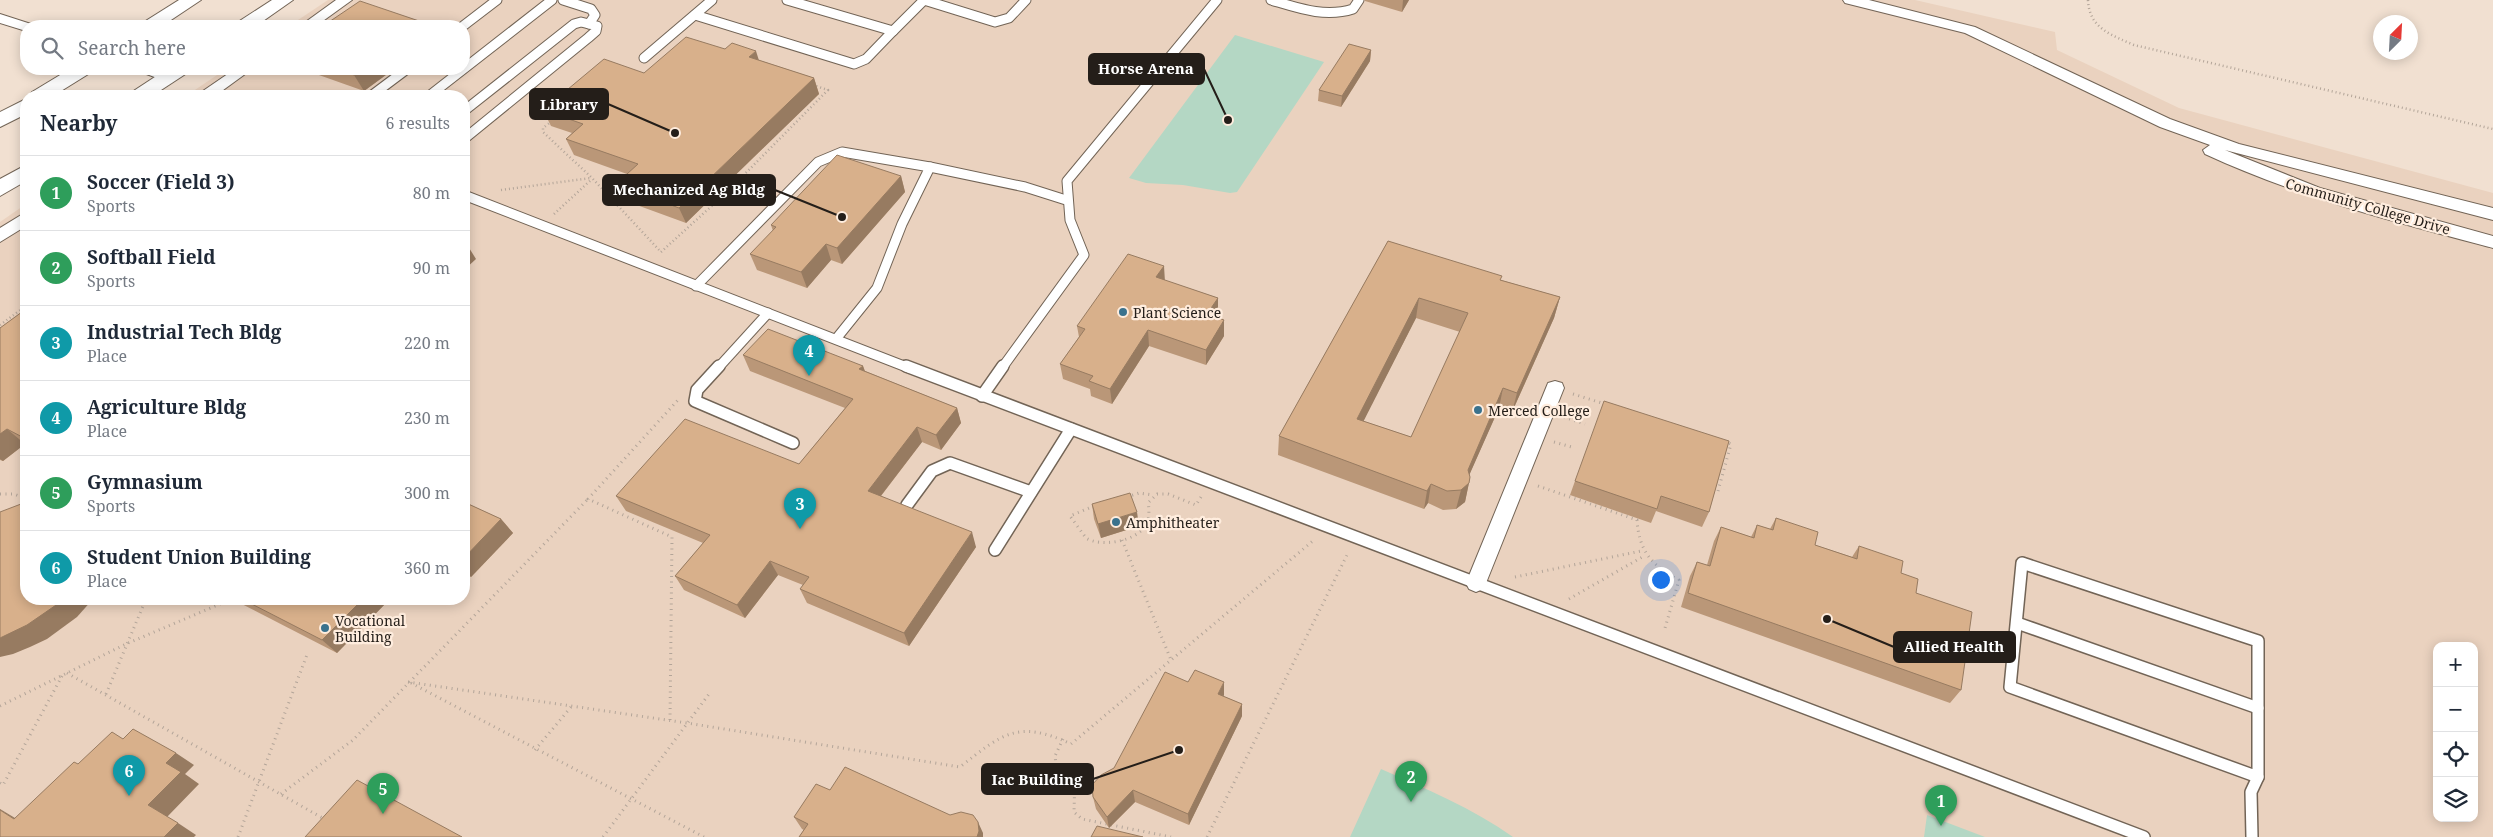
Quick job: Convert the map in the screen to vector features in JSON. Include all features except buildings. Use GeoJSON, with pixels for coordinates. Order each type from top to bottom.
{"type":"FeatureCollection","features":[{"type":"Feature","properties":{"kind":"street"},"geometry":{"type":"LineString","coordinates":[[160,20],[192,0]]}},
{"type":"Feature","properties":{"kind":"street"},"geometry":{"type":"LineString","coordinates":[[253,20],[284,0]]}},
{"type":"Feature","properties":{"kind":"street"},"geometry":{"type":"LineString","coordinates":[[316,20],[345,0]]}},
{"type":"Feature","properties":{"kind":"street","name":"Community College Drive"},"geometry":{"type":"LineString","coordinates":[[1850,0],[1970,30],[2165,122],[2235,148],[2493,214]]}},
{"type":"Feature","properties":{"kind":"street"},"geometry":{"type":"LineString","coordinates":[[0,18],[20,25]]}},
{"type":"Feature","properties":{"kind":"street"},"geometry":{"type":"LineString","coordinates":[[49,90],[73,75]]}},
{"type":"Feature","properties":{"kind":"street"},"geometry":{"type":"LineString","coordinates":[[148,90],[171,75]]}},
{"type":"Feature","properties":{"kind":"street"},"geometry":{"type":"LineString","coordinates":[[214,90],[236,75]]}},
{"type":"Feature","properties":{"kind":"street"},"geometry":{"type":"LineString","coordinates":[[0,121],[20,109]]}},
{"type":"Feature","properties":{"kind":"street","name":"Community College Drive"},"geometry":{"type":"LineString","coordinates":[[2165,122],[2186,137],[2243,166],[2300,189],[2493,242]]}},
{"type":"Feature","properties":{"kind":"street"},"geometry":{"type":"LineString","coordinates":[[0,189],[20,176]]}},
{"type":"Feature","properties":{"kind":"street"},"geometry":{"type":"LineString","coordinates":[[0,236],[20,222]]}},
{"type":"Feature","properties":{"kind":"street"},"geometry":{"type":"LineString","coordinates":[[1479,584],[1518,479],[1556,388]]}},
{"type":"Feature","properties":{"kind":"lane"},"geometry":{"type":"LineString","coordinates":[[470,21],[497,0]]}},
{"type":"Feature","properties":{"kind":"lane"},"geometry":{"type":"LineString","coordinates":[[470,64],[552,0]]}},
{"type":"Feature","properties":{"kind":"lane"},"geometry":{"type":"LineString","coordinates":[[563,0],[591,9],[595,15],[589,24]]}},
{"type":"Feature","properties":{"kind":"lane"},"geometry":{"type":"LineString","coordinates":[[644,58],[712,0]]}},
{"type":"Feature","properties":{"kind":"lane"},"geometry":{"type":"LineString","coordinates":[[787,0],[893,31]]}},
{"type":"Feature","properties":{"kind":"lane"},"geometry":{"type":"LineString","coordinates":[[695,15],[854,64],[866,59],[924,0],[995,22],[1009,18],[1026,0]]}},
{"type":"Feature","properties":{"kind":"lane"},"geometry":{"type":"LineString","coordinates":[[982,396],[1084,255],[1072,233],[1066,200],[1067,181],[1217,0]]}},
{"type":"Feature","properties":{"kind":"lane"},"geometry":{"type":"LineString","coordinates":[[1271,0],[1328,13],[1346,12],[1353,9],[1360,0]]}},
{"type":"Feature","properties":{"kind":"lane"},"geometry":{"type":"LineString","coordinates":[[470,106],[574,24],[580,22],[596,26],[596,31],[470,134]]}},
{"type":"Feature","properties":{"kind":"lane"},"geometry":{"type":"LineString","coordinates":[[379,90],[399,75]]}},
{"type":"Feature","properties":{"kind":"lane"},"geometry":{"type":"LineString","coordinates":[[437,90],[456,75]]}},
{"type":"Feature","properties":{"kind":"lane"},"geometry":{"type":"LineString","coordinates":[[693,284],[818,162],[842,152],[930,167],[1025,187],[1066,200]]}},
{"type":"Feature","properties":{"kind":"lane"},"geometry":{"type":"LineString","coordinates":[[836,340],[877,288],[902,224],[930,167]]}},
{"type":"Feature","properties":{"kind":"lane"},"geometry":{"type":"LineString","coordinates":[[470,198],[982,396],[2144,837]]}},
{"type":"Feature","properties":{"kind":"lane"},"geometry":{"type":"LineString","coordinates":[[768,313],[697,390],[696,401],[793,443]]}},
{"type":"Feature","properties":{"kind":"lane"},"geometry":{"type":"LineString","coordinates":[[994,550],[1071,429]]}},
{"type":"Feature","properties":{"kind":"lane"},"geometry":{"type":"LineString","coordinates":[[907,505],[932,470],[950,463],[1031,492]]}},
{"type":"Feature","properties":{"kind":"lane"},"geometry":{"type":"LineString","coordinates":[[2252,837],[2250,792],[2258,777],[2258,641],[2022,563],[2010,687],[2258,777]]}},
{"type":"Feature","properties":{"kind":"lane"},"geometry":{"type":"LineString","coordinates":[[2017,623],[2258,708]]}},
{"type":"Feature","properties":{"kind":"path"},"geometry":{"type":"LineString","coordinates":[[2088,0],[2088,13],[2095,24],[2134,45],[2493,130]]}},
{"type":"Feature","properties":{"kind":"path"},"geometry":{"type":"LineString","coordinates":[[661,252],[726,193],[828,90],[810,84]]}},
{"type":"Feature","properties":{"kind":"path"},"geometry":{"type":"LineString","coordinates":[[558,116],[544,128],[543,132],[592,178],[693,284]]}},
{"type":"Feature","properties":{"kind":"path"},"geometry":{"type":"LineString","coordinates":[[493,191],[592,178]]}},
{"type":"Feature","properties":{"kind":"path"},"geometry":{"type":"LineString","coordinates":[[541,225],[592,178]]}},
{"type":"Feature","properties":{"kind":"path"},"geometry":{"type":"LineString","coordinates":[[0,325],[20,310]]}},
{"type":"Feature","properties":{"kind":"path"},"geometry":{"type":"LineString","coordinates":[[1556,388],[1611,406]]}},
{"type":"Feature","properties":{"kind":"path"},"geometry":{"type":"LineString","coordinates":[[281,794],[353,740],[588,499],[680,398]]}},
{"type":"Feature","properties":{"kind":"path"},"geometry":{"type":"LineString","coordinates":[[1718,491],[1731,444],[1722,441]]}},
{"type":"Feature","properties":{"kind":"path"},"geometry":{"type":"LineString","coordinates":[[1518,479],[1636,520],[1641,551],[1644,556],[1666,574],[1679,580],[1665,628]]}},
{"type":"Feature","properties":{"kind":"path"},"geometry":{"type":"LineString","coordinates":[[1125,497],[1140,493],[1153,495],[1162,492],[1196,505],[1210,482]]}},
{"type":"Feature","properties":{"kind":"path"},"geometry":{"type":"LineString","coordinates":[[0,494],[14,494],[20,496]]}},
{"type":"Feature","properties":{"kind":"path"},"geometry":{"type":"LineString","coordinates":[[1098,505],[1070,516],[1079,533],[1090,540],[1112,542],[1140,532],[1148,522],[1150,500],[1153,495]]}},
{"type":"Feature","properties":{"kind":"path"},"geometry":{"type":"LineString","coordinates":[[588,499],[672,537],[670,720]]}},
{"type":"Feature","properties":{"kind":"path"},"geometry":{"type":"LineString","coordinates":[[408,682],[670,720],[960,767],[998,738],[1026,728],[1053,733],[1072,744],[1329,527]]}},
{"type":"Feature","properties":{"kind":"path"},"geometry":{"type":"LineString","coordinates":[[1208,837],[1355,537]]}},
{"type":"Feature","properties":{"kind":"path"},"geometry":{"type":"LineString","coordinates":[[1122,540],[1171,660]]}},
{"type":"Feature","properties":{"kind":"path"},"geometry":{"type":"LineString","coordinates":[[1479,584],[1641,551]]}},
{"type":"Feature","properties":{"kind":"path"},"geometry":{"type":"LineString","coordinates":[[1548,610],[1644,556]]}},
{"type":"Feature","properties":{"kind":"path"},"geometry":{"type":"LineString","coordinates":[[106,694],[143,605]]}},
{"type":"Feature","properties":{"kind":"path"},"geometry":{"type":"LineString","coordinates":[[0,706],[126,644],[218,605]]}},
{"type":"Feature","properties":{"kind":"path"},"geometry":{"type":"LineString","coordinates":[[238,837],[308,652]]}},
{"type":"Feature","properties":{"kind":"path"},"geometry":{"type":"LineString","coordinates":[[67,673],[260,781],[329,822],[322,826]]}},
{"type":"Feature","properties":{"kind":"path"},"geometry":{"type":"LineString","coordinates":[[0,784],[3,785],[62,676]]}},
{"type":"Feature","properties":{"kind":"path"},"geometry":{"type":"LineString","coordinates":[[408,682],[704,837]]}},
{"type":"Feature","properties":{"kind":"path"},"geometry":{"type":"LineString","coordinates":[[603,837],[709,694]]}},
{"type":"Feature","properties":{"kind":"path"},"geometry":{"type":"LineString","coordinates":[[535,750],[571,706]]}},
{"type":"Feature","properties":{"kind":"path"},"geometry":{"type":"LineString","coordinates":[[1063,739],[1054,756],[1056,764],[1075,774],[1074,812],[1082,818],[1171,837]]}},
{"type":"Feature","properties":{"kind":"shaded area","name":"Merced College"},"geometry":{"type":"Polygon","coordinates":[[[328,0],[1915,0],[2055,32],[2057,50],[2179,108],[2493,193],[2493,837],[0,837],[0,222],[20,208],[20,605],[470,605],[470,90],[195,90],[217,75],[470,75],[470,20],[298,20],[328,0]]]}},
{"type":"Feature","properties":{"kind":"green space"},"geometry":{"type":"Polygon","coordinates":[[[1235,35],[1324,62],[1237,192],[1230,193],[1183,185],[1146,183],[1129,178],[1235,35]]]}},
{"type":"Feature","properties":{"kind":"green space"},"geometry":{"type":"Polygon","coordinates":[[[1381,769],[1465,808],[1513,837],[1350,837],[1381,769]]]}},
{"type":"Feature","properties":{"kind":"green space"},"geometry":{"type":"Polygon","coordinates":[[[1927,815],[1985,837],[1924,837],[1927,815]]]}},
{"type":"Feature","properties":{"kind":"place","name":"Horse Arena"},"geometry":{"type":"Point","coordinates":[1228,120]}},
{"type":"Feature","properties":{"kind":"place","name":"Library"},"geometry":{"type":"Point","coordinates":[675,133]}},
{"type":"Feature","properties":{"kind":"place","name":"Mechanized Ag Bldg"},"geometry":{"type":"Point","coordinates":[842,217]}},
{"type":"Feature","properties":{"kind":"place","name":"Plant Science"},"geometry":{"type":"Point","coordinates":[1123,312]}},
{"type":"Feature","properties":{"kind":"place","name":"Agriculture Bldg"},"geometry":{"type":"Point","coordinates":[809,376]}},
{"type":"Feature","properties":{"kind":"place","name":"Merced College"},"geometry":{"type":"Point","coordinates":[1478,410]}},
{"type":"Feature","properties":{"kind":"place","name":"Amphitheater"},"geometry":{"type":"Point","coordinates":[1116,522]}},
{"type":"Feature","properties":{"kind":"place","name":"Industrial Tech Bldg"},"geometry":{"type":"Point","coordinates":[800,529]}},
{"type":"Feature","properties":{"kind":"place","name":"Allied Health"},"geometry":{"type":"Point","coordinates":[1827,619]}},
{"type":"Feature","properties":{"kind":"place","name":"Vocational Building"},"geometry":{"type":"Point","coordinates":[325,628]}},
{"type":"Feature","properties":{"kind":"place","name":"Iac Building"},"geometry":{"type":"Point","coordinates":[1179,750]}},
{"type":"Feature","properties":{"kind":"place","name":"Student Union Building"},"geometry":{"type":"Point","coordinates":[129,796]}},
{"type":"Feature","properties":{"kind":"place","name":"Softball Field"},"geometry":{"type":"Point","coordinates":[1411,802]}},
{"type":"Feature","properties":{"kind":"place","name":"Gymnasium"},"geometry":{"type":"Point","coordinates":[383,814]}},
{"type":"Feature","properties":{"kind":"place","name":"Soccer (Field 3)"},"geometry":{"type":"Point","coordinates":[1941,826]}}]}
